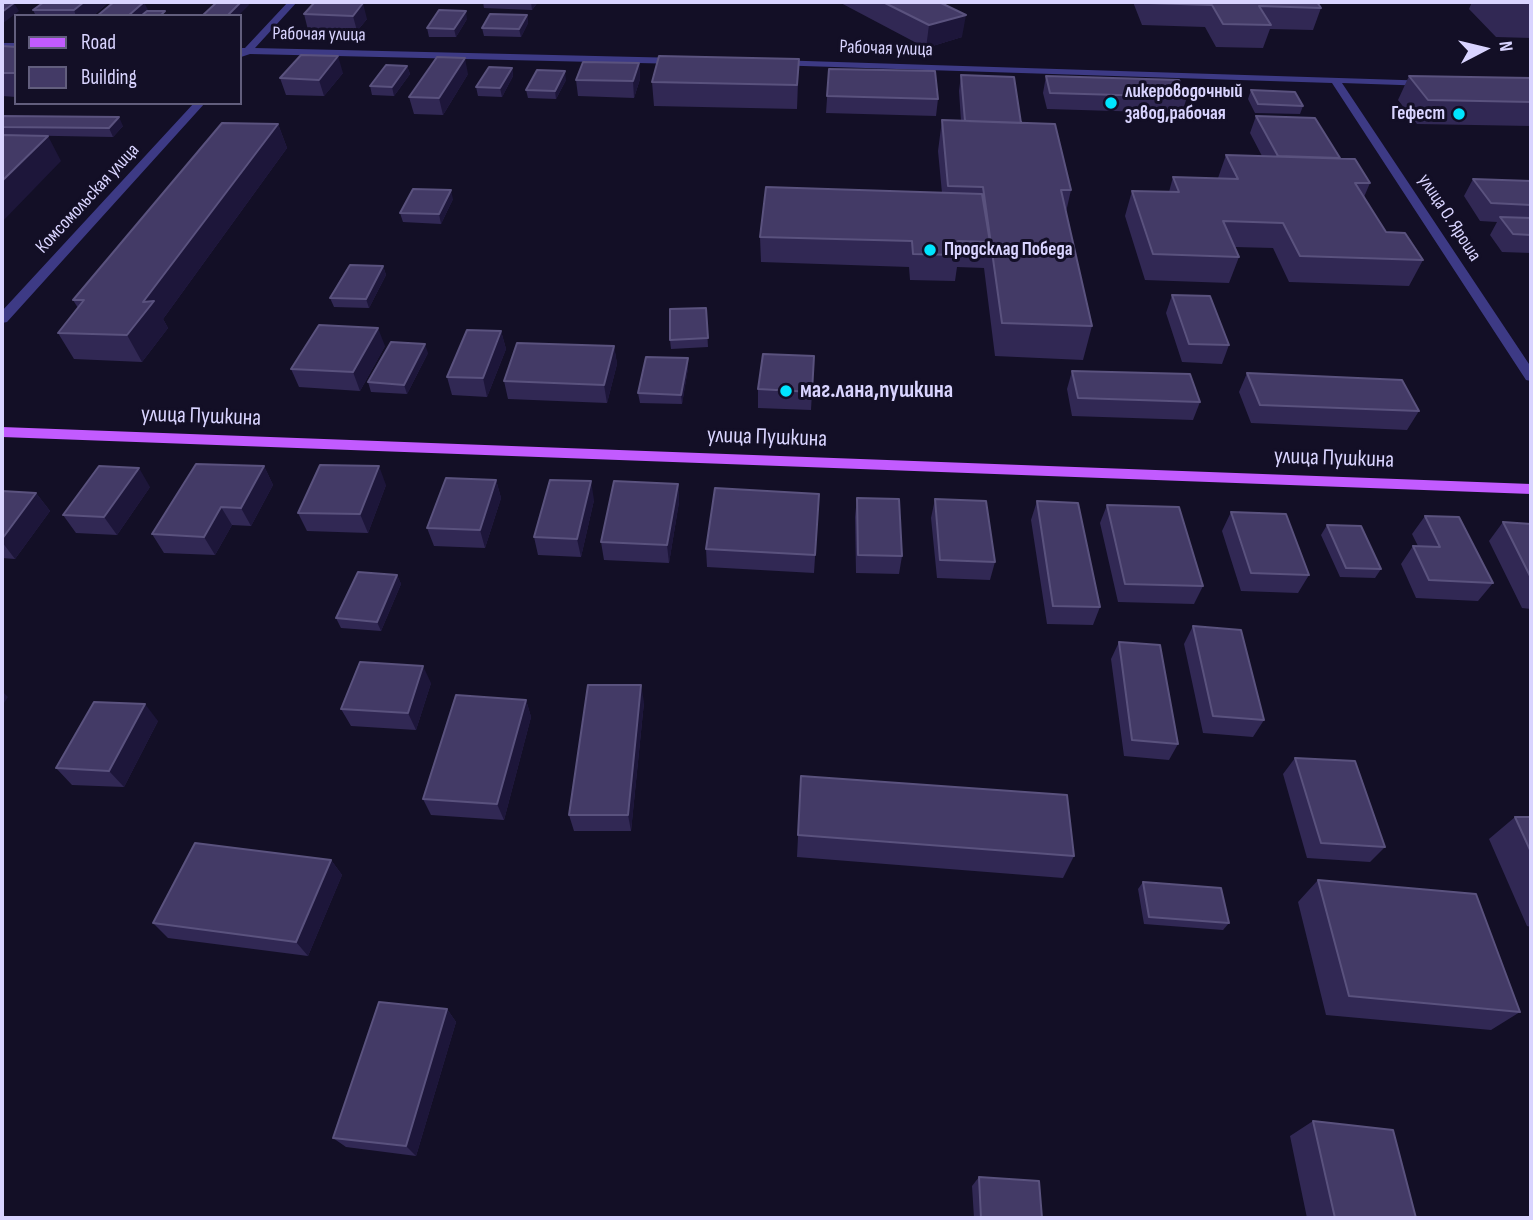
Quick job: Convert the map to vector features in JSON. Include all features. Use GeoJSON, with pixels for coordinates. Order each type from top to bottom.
{"type":"FeatureCollection","features":[{"type":"Feature","properties":{"kind":"main road","name":"улица Пушкина"},"geometry":{"type":"LineString","coordinates":[[2,432],[1531,489]]}},
{"type":"Feature","properties":{"kind":"street"},"geometry":{"type":"LineString","coordinates":[[244,51],[293,2]]}},
{"type":"Feature","properties":{"kind":"street","name":"Рабочая улица"},"geometry":{"type":"LineString","coordinates":[[244,51],[689,61]]}},
{"type":"Feature","properties":{"kind":"street","name":"Рабочая улица"},"geometry":{"type":"LineString","coordinates":[[758,63],[1447,83]]}},
{"type":"Feature","properties":{"kind":"street","name":"улица О. Яроша"},"geometry":{"type":"LineString","coordinates":[[1335,80],[1531,377]]}},
{"type":"Feature","properties":{"kind":"street","name":"Комсомольская улица"},"geometry":{"type":"LineString","coordinates":[[2,318],[198,105]]}},
{"type":"Feature","properties":{"kind":"building"},"geometry":{"type":"Polygon","coordinates":[[[44,2],[84,2],[74,10],[33,10],[44,2]]]}},
{"type":"Feature","properties":{"kind":"building"},"geometry":{"type":"Polygon","coordinates":[[[114,2],[144,2],[130,14],[99,14],[114,2]]]}},
{"type":"Feature","properties":{"kind":"building"},"geometry":{"type":"Polygon","coordinates":[[[217,2],[241,2],[229,14],[204,14],[217,2]]]}},
{"type":"Feature","properties":{"kind":"building"},"geometry":{"type":"Polygon","coordinates":[[[315,2],[363,3],[353,16],[304,14],[315,2]]]}},
{"type":"Feature","properties":{"kind":"building"},"geometry":{"type":"Polygon","coordinates":[[[883,2],[939,2],[966,15],[929,25],[883,2]]]}},
{"type":"Feature","properties":{"kind":"building"},"geometry":{"type":"Polygon","coordinates":[[[1148,2],[1317,2],[1321,8],[1259,6],[1271,25],[1223,24],[1212,5],[1148,2]]]}},
{"type":"Feature","properties":{"kind":"building"},"geometry":{"type":"Polygon","coordinates":[[[2,3],[14,3],[2,12],[2,3]]]}},
{"type":"Feature","properties":{"kind":"building"},"geometry":{"type":"Polygon","coordinates":[[[439,10],[466,11],[454,29],[427,28],[439,10]]]}},
{"type":"Feature","properties":{"kind":"building"},"geometry":{"type":"Polygon","coordinates":[[[147,11],[165,11],[162,14],[143,14],[147,11]]]}},
{"type":"Feature","properties":{"kind":"building"},"geometry":{"type":"Polygon","coordinates":[[[490,14],[527,15],[519,29],[482,28],[490,14]]]}},
{"type":"Feature","properties":{"kind":"building"},"geometry":{"type":"Polygon","coordinates":[[[2,46],[14,47],[14,73],[2,73],[2,46]]]}},
{"type":"Feature","properties":{"kind":"building"},"geometry":{"type":"Polygon","coordinates":[[[301,55],[338,56],[319,80],[280,78],[301,55]]]}},
{"type":"Feature","properties":{"kind":"building"},"geometry":{"type":"Polygon","coordinates":[[[659,56],[799,59],[797,85],[652,82],[659,56]]]}},
{"type":"Feature","properties":{"kind":"building"},"geometry":{"type":"Polygon","coordinates":[[[437,57],[465,58],[439,98],[409,97],[437,57]]]}},
{"type":"Feature","properties":{"kind":"building"},"geometry":{"type":"Polygon","coordinates":[[[583,62],[639,63],[633,81],[576,80],[583,62]]]}},
{"type":"Feature","properties":{"kind":"building"},"geometry":{"type":"Polygon","coordinates":[[[386,65],[407,66],[392,87],[370,86],[386,65]]]}},
{"type":"Feature","properties":{"kind":"building"},"geometry":{"type":"Polygon","coordinates":[[[489,67],[512,68],[500,88],[476,87],[489,67]]]}},
{"type":"Feature","properties":{"kind":"building"},"geometry":{"type":"Polygon","coordinates":[[[829,69],[935,71],[938,99],[827,96],[829,69]]]}},
{"type":"Feature","properties":{"kind":"building"},"geometry":{"type":"Polygon","coordinates":[[[537,70],[565,71],[555,91],[526,90],[537,70]]]}},
{"type":"Feature","properties":{"kind":"building"},"geometry":{"type":"Polygon","coordinates":[[[961,75],[1014,77],[1021,123],[965,121],[961,75]]]}},
{"type":"Feature","properties":{"kind":"building"},"geometry":{"type":"Polygon","coordinates":[[[1046,76],[1179,80],[1187,97],[1050,93],[1046,76]]]}},
{"type":"Feature","properties":{"kind":"building"},"geometry":{"type":"Polygon","coordinates":[[[1409,76],[1531,78],[1531,102],[1428,100],[1409,76]]]}},
{"type":"Feature","properties":{"kind":"building"},"geometry":{"type":"Polygon","coordinates":[[[1251,90],[1295,92],[1303,106],[1258,104],[1251,90]]]}},
{"type":"Feature","properties":{"kind":"building"},"geometry":{"type":"Polygon","coordinates":[[[2,116],[119,117],[109,128],[2,127],[2,116]]]}},
{"type":"Feature","properties":{"kind":"building"},"geometry":{"type":"Polygon","coordinates":[[[1256,116],[1315,118],[1340,158],[1278,156],[1256,116]]]}},
{"type":"Feature","properties":{"kind":"building"},"geometry":{"type":"Polygon","coordinates":[[[942,120],[1055,124],[1071,190],[1061,190],[1092,326],[1002,323],[983,187],[948,186],[942,120]]]}},
{"type":"Feature","properties":{"kind":"building"},"geometry":{"type":"Polygon","coordinates":[[[222,123],[278,124],[143,302],[154,301],[127,335],[58,333],[84,300],[73,300],[222,123]]]}},
{"type":"Feature","properties":{"kind":"building"},"geometry":{"type":"Polygon","coordinates":[[[2,135],[48,136],[2,181],[2,135]]]}},
{"type":"Feature","properties":{"kind":"building"},"geometry":{"type":"Polygon","coordinates":[[[1226,155],[1355,159],[1370,183],[1355,183],[1386,232],[1405,233],[1423,260],[1300,256],[1283,223],[1223,221],[1239,257],[1153,254],[1132,191],[1179,192],[1173,177],[1238,179],[1226,155]]]}},
{"type":"Feature","properties":{"kind":"building"},"geometry":{"type":"Polygon","coordinates":[[[1473,179],[1531,181],[1531,205],[1491,203],[1473,179]]]}},
{"type":"Feature","properties":{"kind":"building"},"geometry":{"type":"Polygon","coordinates":[[[766,187],[982,194],[990,242],[958,241],[959,255],[913,254],[912,241],[760,237],[766,187]]]}},
{"type":"Feature","properties":{"kind":"building"},"geometry":{"type":"Polygon","coordinates":[[[413,189],[451,190],[439,214],[400,213],[413,189]]]}},
{"type":"Feature","properties":{"kind":"building"},"geometry":{"type":"Polygon","coordinates":[[[1500,217],[1531,218],[1531,235],[1513,234],[1500,217]]]}},
{"type":"Feature","properties":{"kind":"building"},"geometry":{"type":"Polygon","coordinates":[[[350,265],[383,266],[366,299],[330,298],[350,265]]]}},
{"type":"Feature","properties":{"kind":"building"},"geometry":{"type":"Polygon","coordinates":[[[1172,295],[1210,296],[1229,345],[1189,344],[1172,295]]]}},
{"type":"Feature","properties":{"kind":"building"},"geometry":{"type":"Polygon","coordinates":[[[706,308],[708,338],[670,340],[670,309],[706,308]]]}},
{"type":"Feature","properties":{"kind":"building"},"geometry":{"type":"Polygon","coordinates":[[[319,325],[378,328],[353,372],[291,369],[319,325]]]}},
{"type":"Feature","properties":{"kind":"building"},"geometry":{"type":"Polygon","coordinates":[[[467,330],[501,331],[483,378],[447,377],[467,330]]]}},
{"type":"Feature","properties":{"kind":"building"},"geometry":{"type":"Polygon","coordinates":[[[391,342],[425,344],[404,385],[368,382],[391,342]]]}},
{"type":"Feature","properties":{"kind":"building"},"geometry":{"type":"Polygon","coordinates":[[[517,343],[614,346],[604,385],[504,381],[517,343]]]}},
{"type":"Feature","properties":{"kind":"building"},"geometry":{"type":"Polygon","coordinates":[[[763,354],[814,356],[812,392],[758,389],[763,354]]]}},
{"type":"Feature","properties":{"kind":"building"},"geometry":{"type":"Polygon","coordinates":[[[646,357],[688,358],[681,395],[638,393],[646,357]]]}},
{"type":"Feature","properties":{"kind":"building"},"geometry":{"type":"Polygon","coordinates":[[[1072,371],[1190,374],[1200,402],[1078,398],[1072,371]]]}},
{"type":"Feature","properties":{"kind":"building"},"geometry":{"type":"Polygon","coordinates":[[[1247,373],[1402,380],[1419,411],[1260,405],[1247,373]]]}},
{"type":"Feature","properties":{"kind":"building"},"geometry":{"type":"Polygon","coordinates":[[[196,464],[264,466],[241,508],[221,507],[204,537],[152,534],[196,464]]]}},
{"type":"Feature","properties":{"kind":"building"},"geometry":{"type":"Polygon","coordinates":[[[320,465],[379,466],[360,514],[298,513],[320,465]]]}},
{"type":"Feature","properties":{"kind":"building"},"geometry":{"type":"Polygon","coordinates":[[[99,466],[139,468],[104,517],[63,515],[99,466]]]}},
{"type":"Feature","properties":{"kind":"building"},"geometry":{"type":"Polygon","coordinates":[[[446,478],[496,480],[480,530],[427,528],[446,478]]]}},
{"type":"Feature","properties":{"kind":"building"},"geometry":{"type":"Polygon","coordinates":[[[550,480],[591,481],[577,539],[534,537],[550,480]]]}},
{"type":"Feature","properties":{"kind":"building"},"geometry":{"type":"Polygon","coordinates":[[[614,481],[678,484],[667,545],[601,542],[614,481]]]}},
{"type":"Feature","properties":{"kind":"building"},"geometry":{"type":"Polygon","coordinates":[[[715,488],[819,494],[815,555],[706,549],[715,488]]]}},
{"type":"Feature","properties":{"kind":"building"},"geometry":{"type":"Polygon","coordinates":[[[2,491],[36,493],[2,539],[2,491]]]}},
{"type":"Feature","properties":{"kind":"building"},"geometry":{"type":"Polygon","coordinates":[[[857,498],[899,499],[902,556],[858,555],[857,498]]]}},
{"type":"Feature","properties":{"kind":"building"},"geometry":{"type":"Polygon","coordinates":[[[935,499],[986,501],[995,562],[940,560],[935,499]]]}},
{"type":"Feature","properties":{"kind":"building"},"geometry":{"type":"Polygon","coordinates":[[[1037,501],[1078,503],[1100,607],[1053,606],[1037,501]]]}},
{"type":"Feature","properties":{"kind":"building"},"geometry":{"type":"Polygon","coordinates":[[[1107,505],[1179,507],[1203,586],[1125,584],[1107,505]]]}},
{"type":"Feature","properties":{"kind":"building"},"geometry":{"type":"Polygon","coordinates":[[[1231,512],[1286,514],[1309,575],[1251,573],[1231,512]]]}},
{"type":"Feature","properties":{"kind":"building"},"geometry":{"type":"Polygon","coordinates":[[[1425,516],[1459,517],[1493,583],[1429,580],[1413,546],[1440,547],[1425,516]]]}},
{"type":"Feature","properties":{"kind":"building"},"geometry":{"type":"Polygon","coordinates":[[[1503,522],[1531,524],[1531,578],[1503,522]]]}},
{"type":"Feature","properties":{"kind":"building"},"geometry":{"type":"Polygon","coordinates":[[[1327,525],[1361,526],[1381,569],[1346,568],[1327,525]]]}},
{"type":"Feature","properties":{"kind":"building"},"geometry":{"type":"Polygon","coordinates":[[[358,572],[397,575],[377,622],[336,618],[358,572]]]}},
{"type":"Feature","properties":{"kind":"building"},"geometry":{"type":"Polygon","coordinates":[[[1193,626],[1241,630],[1264,720],[1213,716],[1193,626]]]}},
{"type":"Feature","properties":{"kind":"building"},"geometry":{"type":"Polygon","coordinates":[[[1119,642],[1160,645],[1178,744],[1132,740],[1119,642]]]}},
{"type":"Feature","properties":{"kind":"building"},"geometry":{"type":"Polygon","coordinates":[[[360,662],[423,666],[408,713],[341,709],[360,662]]]}},
{"type":"Feature","properties":{"kind":"building"},"geometry":{"type":"Polygon","coordinates":[[[588,685],[641,685],[628,815],[569,815],[588,685]]]}},
{"type":"Feature","properties":{"kind":"building"},"geometry":{"type":"Polygon","coordinates":[[[456,695],[526,700],[497,804],[423,799],[456,695]]]}},
{"type":"Feature","properties":{"kind":"building"},"geometry":{"type":"Polygon","coordinates":[[[94,702],[145,704],[109,771],[56,768],[94,702]]]}},
{"type":"Feature","properties":{"kind":"building"},"geometry":{"type":"Polygon","coordinates":[[[1295,758],[1355,761],[1385,847],[1321,843],[1295,758]]]}},
{"type":"Feature","properties":{"kind":"building"},"geometry":{"type":"Polygon","coordinates":[[[801,776],[1067,795],[1074,856],[798,835],[801,776]]]}},
{"type":"Feature","properties":{"kind":"building"},"geometry":{"type":"Polygon","coordinates":[[[1515,817],[1531,817],[1531,852],[1515,817]]]}},
{"type":"Feature","properties":{"kind":"building"},"geometry":{"type":"Polygon","coordinates":[[[195,843],[331,860],[296,942],[153,923],[195,843]]]}},
{"type":"Feature","properties":{"kind":"building"},"geometry":{"type":"Polygon","coordinates":[[[1318,880],[1476,894],[1520,1012],[1349,996],[1318,880]]]}},
{"type":"Feature","properties":{"kind":"building"},"geometry":{"type":"Polygon","coordinates":[[[1143,882],[1221,888],[1229,923],[1149,917],[1143,882]]]}},
{"type":"Feature","properties":{"kind":"building"},"geometry":{"type":"Polygon","coordinates":[[[379,1002],[447,1009],[406,1146],[333,1138],[379,1002]]]}},
{"type":"Feature","properties":{"kind":"building"},"geometry":{"type":"Polygon","coordinates":[[[1313,1121],[1393,1130],[1416,1218],[1335,1218],[1313,1121]]]}},
{"type":"Feature","properties":{"kind":"building"},"geometry":{"type":"Polygon","coordinates":[[[979,1177],[1039,1181],[1042,1218],[981,1218],[979,1177]]]}},
{"type":"Feature","properties":{"kind":"place","name":"ликероводочный завод,рабочая"},"geometry":{"type":"Point","coordinates":[1111,103]}},
{"type":"Feature","properties":{"kind":"place","name":"Гефест"},"geometry":{"type":"Point","coordinates":[1459,114]}},
{"type":"Feature","properties":{"kind":"place","name":"Продсклад Победа"},"geometry":{"type":"Point","coordinates":[930,250]}},
{"type":"Feature","properties":{"kind":"place","name":"маг.лана,пушкина"},"geometry":{"type":"Point","coordinates":[786,391]}}]}
